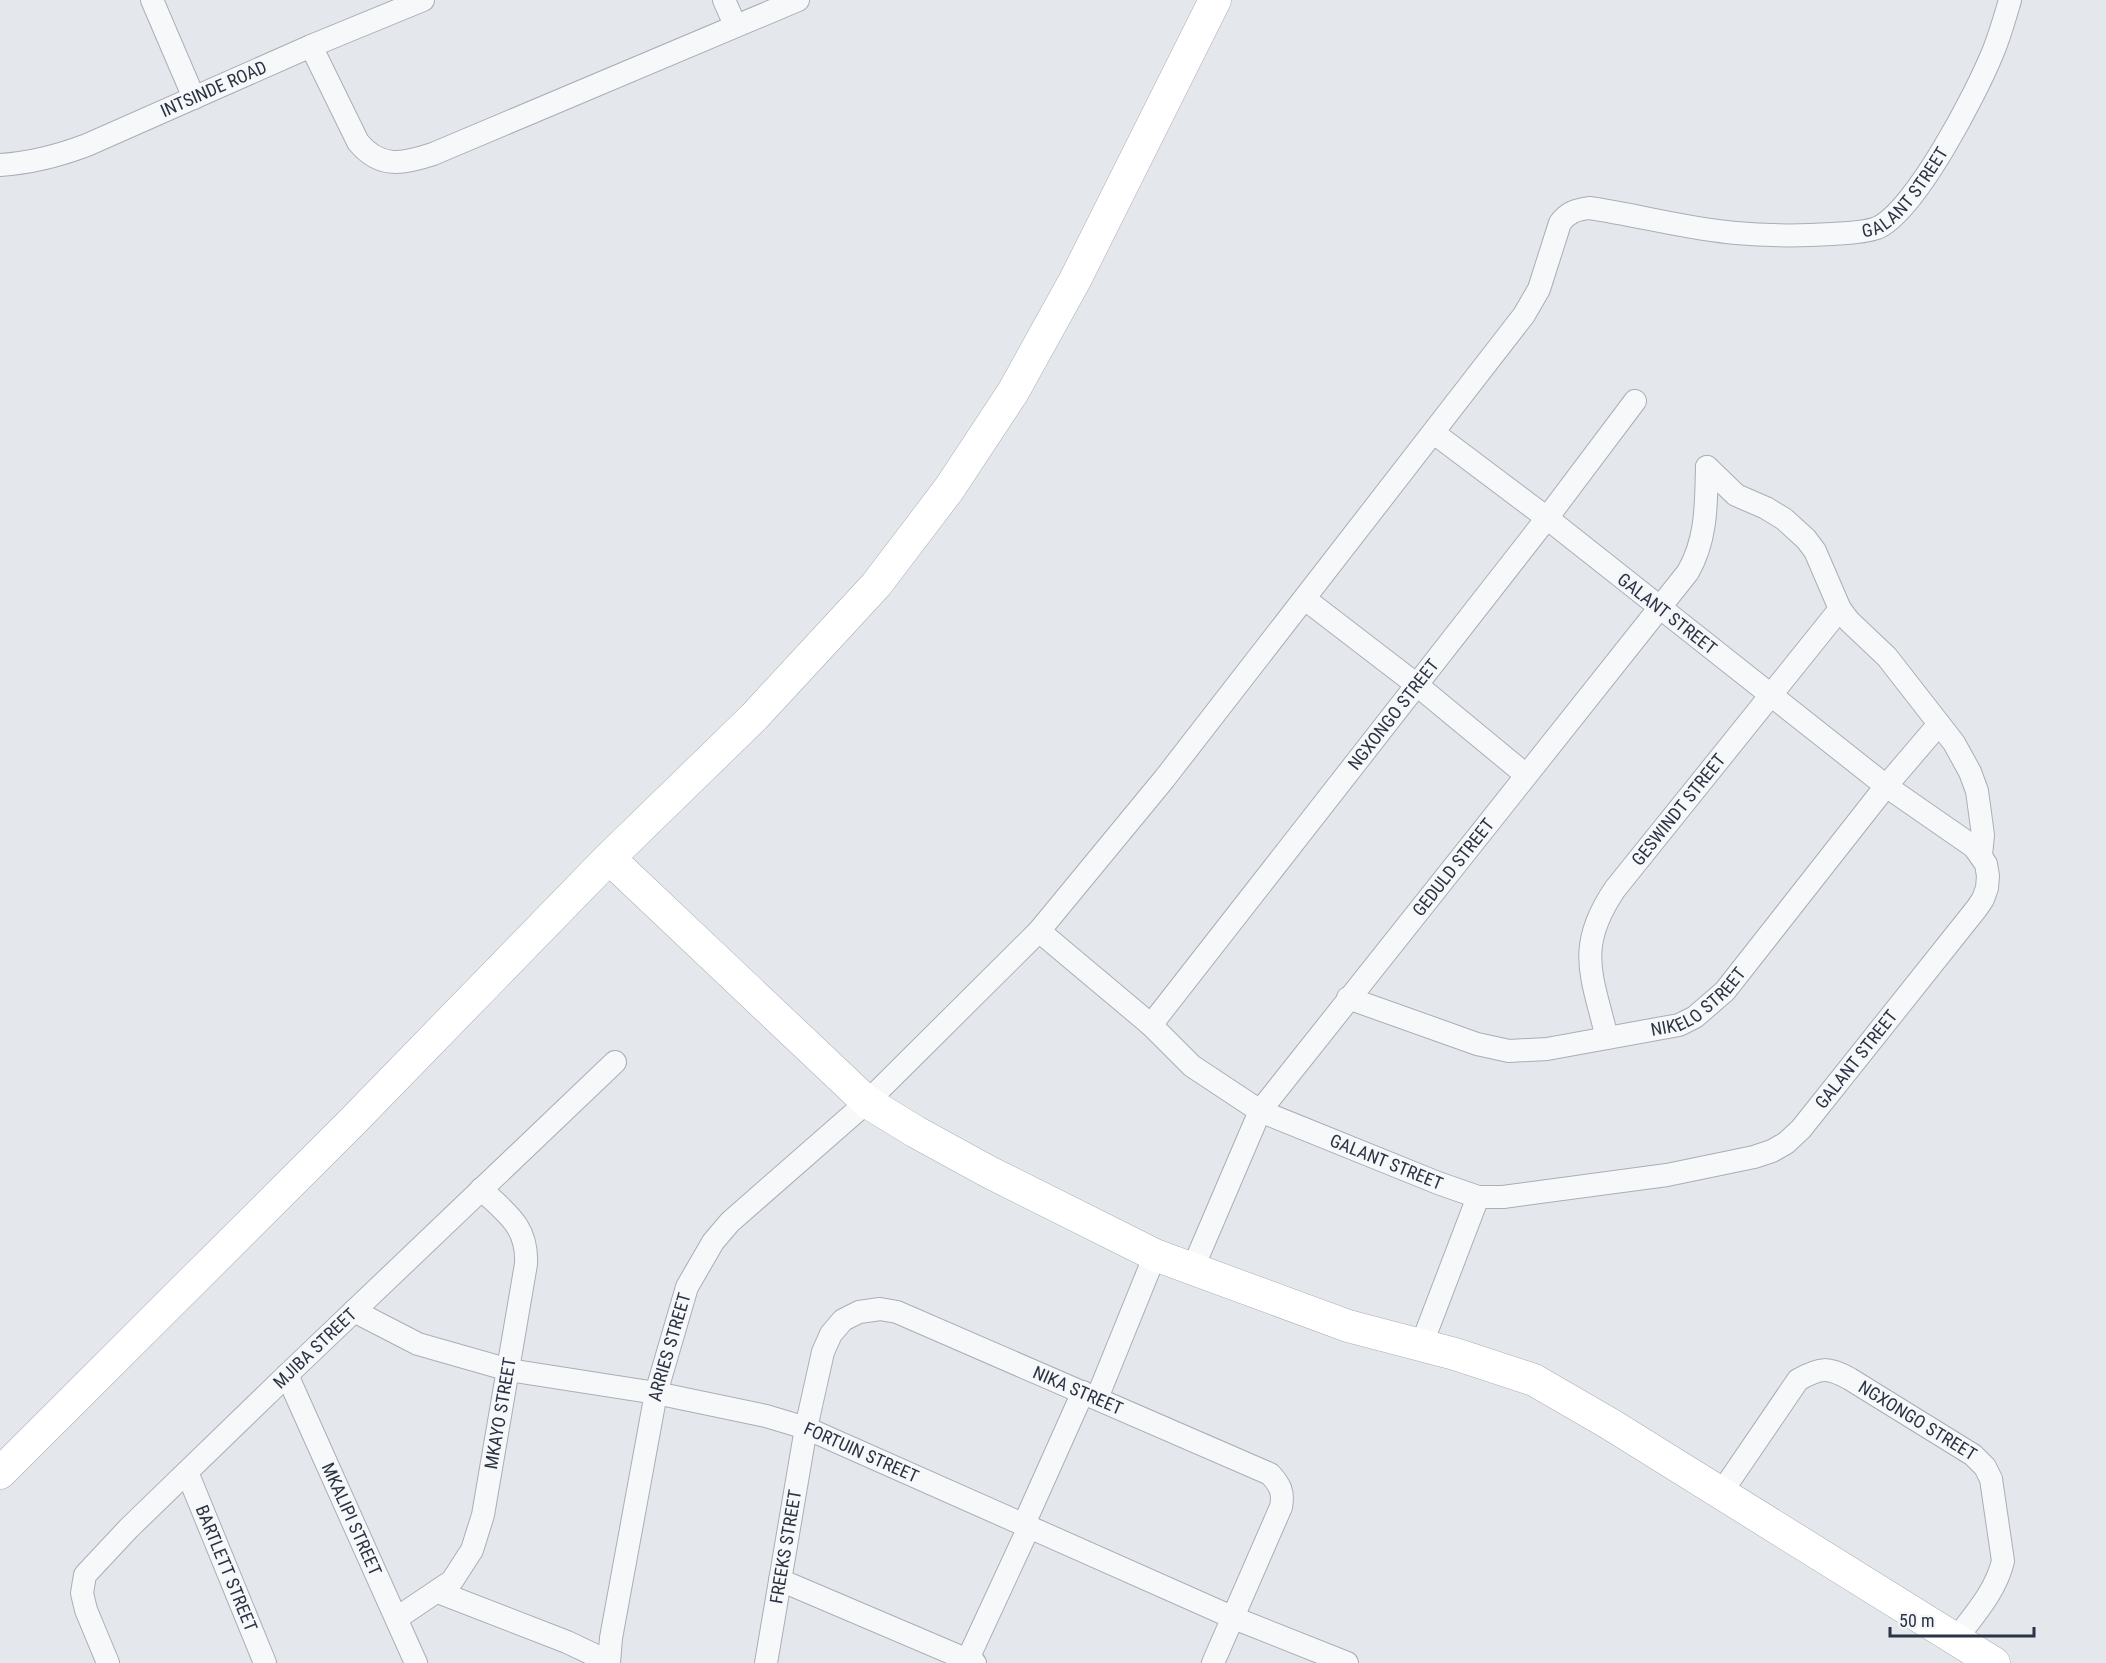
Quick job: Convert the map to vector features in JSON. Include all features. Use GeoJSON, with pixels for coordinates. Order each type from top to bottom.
{"type":"FeatureCollection","features":[{"type":"Feature","properties":{"kind":"street"},"geometry":{"type":"LineString","coordinates":[[152,0],[194,98]]}},
{"type":"Feature","properties":{"kind":"street","name":"INTSINDE ROAD"},"geometry":{"type":"LineString","coordinates":[[0,165],[27,163],[58,156],[87,145],[311,46],[423,0]]}},
{"type":"Feature","properties":{"kind":"street"},"geometry":{"type":"LineString","coordinates":[[724,0],[735,25]]}},
{"type":"Feature","properties":{"kind":"street"},"geometry":{"type":"LineString","coordinates":[[311,46],[358,142],[367,153],[380,161],[414,161],[798,0]]}},
{"type":"Feature","properties":{"kind":"street"},"geometry":{"type":"LineString","coordinates":[[0,1473],[352,1122],[609,858],[754,717],[876,585],[949,489],[1013,392],[1075,280],[1215,0]]}},
{"type":"Feature","properties":{"kind":"street","name":"GALANT STREET"},"geometry":{"type":"LineString","coordinates":[[867,1102],[1039,931],[1165,778],[1524,315],[1539,289],[1560,223],[1566,214],[1588,208],[1682,225],[1763,235],[1802,236],[1866,231],[1877,228],[1901,209],[1934,164],[1993,51],[2010,0]]}},
{"type":"Feature","properties":{"kind":"street","name":"NGXONGO STREET"},"geometry":{"type":"LineString","coordinates":[[1151,1025],[1417,685],[1635,401]]}},
{"type":"Feature","properties":{"kind":"street","name":"GALANT STREET"},"geometry":{"type":"LineString","coordinates":[[1039,931],[1151,1025],[1192,1066],[1260,1111],[1407,1172],[1478,1197],[1535,1193],[1667,1175],[1754,1157],[1786,1143],[1801,1129],[1983,899],[1988,888],[1986,864],[1974,847],[1886,786],[1546,518],[1434,433]]}},
{"type":"Feature","properties":{"kind":"street","name":"GEDULD STREET"},"geometry":{"type":"LineString","coordinates":[[1192,1270],[1260,1111],[1688,572],[1696,557],[1705,524],[1707,467],[1736,495],[1784,519],[1806,539],[1815,551],[1840,609]]}},
{"type":"Feature","properties":{"kind":"street"},"geometry":{"type":"LineString","coordinates":[[1305,599],[1417,685],[1526,775]]}},
{"type":"Feature","properties":{"kind":"street"},"geometry":{"type":"LineString","coordinates":[[1840,609],[1849,621],[1887,657],[1964,759],[1977,791],[1983,835],[1981,855]]}},
{"type":"Feature","properties":{"kind":"street","name":"GESWINDT STREET"},"geometry":{"type":"LineString","coordinates":[[1607,1038],[1591,972],[1590,939],[1596,922],[1615,889],[1840,609]]}},
{"type":"Feature","properties":{"kind":"street","name":"NIKELO STREET"},"geometry":{"type":"LineString","coordinates":[[1348,998],[1477,1044],[1509,1051],[1547,1049],[1679,1025],[1710,1006],[1725,991],[1886,786],[1939,724]]}},
{"type":"Feature","properties":{"kind":"street"},"geometry":{"type":"LineString","coordinates":[[609,858],[867,1102],[916,1132],[989,1172],[1155,1255],[1192,1270],[1348,1326],[1479,1362],[1534,1380],[1567,1398],[1994,1663]]}},
{"type":"Feature","properties":{"kind":"street","name":"MJIBA STREET"},"geometry":{"type":"LineString","coordinates":[[108,1663],[81,1593],[85,1575],[129,1528],[287,1375],[615,1062]]}},
{"type":"Feature","properties":{"kind":"street","name":"ARRIES STREET"},"geometry":{"type":"LineString","coordinates":[[609,1663],[610,1638],[656,1393],[687,1287],[713,1242],[730,1222],[867,1102]]}},
{"type":"Feature","properties":{"kind":"street","name":"MKAYO STREET"},"geometry":{"type":"LineString","coordinates":[[397,1618],[452,1581],[472,1550],[483,1515],[509,1370],[527,1248],[524,1236],[515,1222],[481,1189]]}},
{"type":"Feature","properties":{"kind":"street"},"geometry":{"type":"LineString","coordinates":[[1421,1346],[1478,1197]]}},
{"type":"Feature","properties":{"kind":"street"},"geometry":{"type":"LineString","coordinates":[[780,1580],[970,1662],[1027,1525],[1155,1255]]}},
{"type":"Feature","properties":{"kind":"street","name":"NIKA STREET"},"geometry":{"type":"LineString","coordinates":[[806,1428],[823,1352],[831,1334],[843,1320],[859,1312],[880,1309],[897,1312],[1256,1467],[1270,1474],[1281,1488],[1283,1496],[1281,1507],[1234,1618]]}},
{"type":"Feature","properties":{"kind":"street","name":"FORTUIN STREET"},"geometry":{"type":"LineString","coordinates":[[354,1311],[418,1344],[509,1370],[656,1393],[766,1416],[806,1428],[1234,1618],[1347,1663]]}},
{"type":"Feature","properties":{"kind":"street","name":"NGXONGO STREET"},"geometry":{"type":"LineString","coordinates":[[1721,1493],[1798,1380],[1811,1372],[1823,1369],[1833,1370],[1850,1379],[1973,1455],[1992,1479],[2003,1561],[2000,1574],[1991,1592],[1956,1639]]}},
{"type":"Feature","properties":{"kind":"street","name":"MKALIPI STREET"},"geometry":{"type":"LineString","coordinates":[[287,1375],[416,1663]]}},
{"type":"Feature","properties":{"kind":"street","name":"FREEKS STREET"},"geometry":{"type":"LineString","coordinates":[[766,1663],[806,1428]]}},
{"type":"Feature","properties":{"kind":"street","name":"BARTLETT STREET"},"geometry":{"type":"LineString","coordinates":[[187,1472],[265,1663]]}},
{"type":"Feature","properties":{"kind":"street"},"geometry":{"type":"LineString","coordinates":[[438,1592],[567,1642],[609,1663]]}},
{"type":"Feature","properties":{"kind":"street"},"geometry":{"type":"LineString","coordinates":[[1213,1663],[1234,1618]]}}]}
